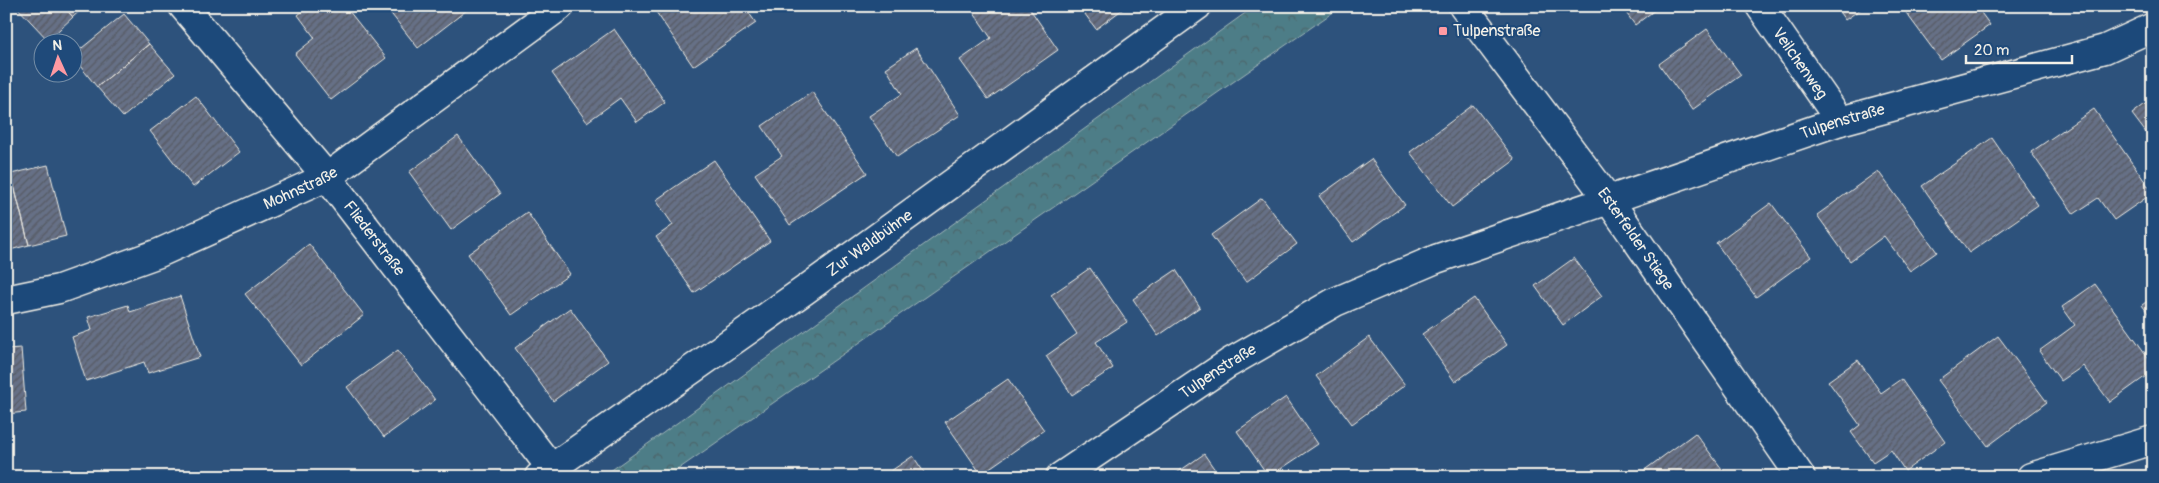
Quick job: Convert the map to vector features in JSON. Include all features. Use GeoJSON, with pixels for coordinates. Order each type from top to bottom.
{"type":"FeatureCollection","features":[{"type":"Feature","properties":{"kind":"street","name":"Fliederstraße"},"geometry":{"type":"LineString","coordinates":[[183,6],[327,177],[550,474]]}},
{"type":"Feature","properties":{"kind":"street","name":"Mohnstraße"},"geometry":{"type":"LineString","coordinates":[[6,300],[59,289],[159,254],[327,177],[560,6]]}},
{"type":"Feature","properties":{"kind":"street","name":"Zur Waldbühne"},"geometry":{"type":"LineString","coordinates":[[550,474],[1197,6]]}},
{"type":"Feature","properties":{"kind":"street","name":"Esterfelder Stiege"},"geometry":{"type":"LineString","coordinates":[[1463,6],[1608,199],[1800,477]]}},
{"type":"Feature","properties":{"kind":"street","name":"Veilchenweg"},"geometry":{"type":"LineString","coordinates":[[1760,6],[1840,121]]}},
{"type":"Feature","properties":{"kind":"street","name":"Tulpenstraße"},"geometry":{"type":"LineString","coordinates":[[1060,477],[1229,363],[1335,302],[1436,259],[1840,121],[2105,49],[2153,27]]}},
{"type":"Feature","properties":{"kind":"street"},"geometry":{"type":"LineString","coordinates":[[2031,477],[2153,440]]}},
{"type":"Feature","properties":{"kind":"green space"},"geometry":{"type":"Polygon","coordinates":[[[1255,6],[1342,6],[667,477],[602,477],[1255,6]]]}},
{"type":"Feature","properties":{"kind":"building"},"geometry":{"type":"Polygon","coordinates":[[[16,6],[63,6],[73,17],[57,32],[40,32],[16,6]]]}},
{"type":"Feature","properties":{"kind":"building"},"geometry":{"type":"Polygon","coordinates":[[[63,6],[85,6],[73,17],[63,6]]]}},
{"type":"Feature","properties":{"kind":"building"},"geometry":{"type":"Polygon","coordinates":[[[309,6],[345,6],[386,58],[331,100],[295,54],[315,38],[298,15],[309,6]]]}},
{"type":"Feature","properties":{"kind":"building"},"geometry":{"type":"Polygon","coordinates":[[[385,6],[472,6],[418,48],[385,6]]]}},
{"type":"Feature","properties":{"kind":"building"},"geometry":{"type":"Polygon","coordinates":[[[652,6],[744,6],[756,23],[693,66],[652,6]]]}},
{"type":"Feature","properties":{"kind":"building"},"geometry":{"type":"Polygon","coordinates":[[[969,6],[1028,6],[1058,50],[988,99],[960,60],[991,38],[969,6]]]}},
{"type":"Feature","properties":{"kind":"building"},"geometry":{"type":"Polygon","coordinates":[[[1079,6],[1127,6],[1096,29],[1079,6]]]}},
{"type":"Feature","properties":{"kind":"building"},"geometry":{"type":"Polygon","coordinates":[[[1621,6],[1660,6],[1635,25],[1621,6]]]}},
{"type":"Feature","properties":{"kind":"building"},"geometry":{"type":"Polygon","coordinates":[[[1835,6],[1865,6],[1845,20],[1835,6]]]}},
{"type":"Feature","properties":{"kind":"building"},"geometry":{"type":"Polygon","coordinates":[[[1901,6],[1976,6],[1990,25],[1941,60],[1901,6]]]}},
{"type":"Feature","properties":{"kind":"building"},"geometry":{"type":"Polygon","coordinates":[[[124,14],[149,44],[97,87],[82,68],[82,48],[124,14]]]}},
{"type":"Feature","properties":{"kind":"building"},"geometry":{"type":"Polygon","coordinates":[[[614,29],[665,102],[637,122],[620,98],[587,122],[552,73],[614,29]]]}},
{"type":"Feature","properties":{"kind":"building"},"geometry":{"type":"Polygon","coordinates":[[[1707,29],[1741,75],[1692,110],[1659,64],[1707,29]]]}},
{"type":"Feature","properties":{"kind":"building"},"geometry":{"type":"Polygon","coordinates":[[[149,44],[175,74],[123,117],[97,87],[149,44]]]}},
{"type":"Feature","properties":{"kind":"building"},"geometry":{"type":"Polygon","coordinates":[[[916,48],[960,115],[897,157],[869,116],[902,94],[886,68],[916,48]]]}},
{"type":"Feature","properties":{"kind":"building"},"geometry":{"type":"Polygon","coordinates":[[[812,92],[867,173],[790,225],[755,174],[782,156],[762,126],[812,92]]]}},
{"type":"Feature","properties":{"kind":"building"},"geometry":{"type":"Polygon","coordinates":[[[196,96],[239,152],[193,187],[150,131],[196,96]]]}},
{"type":"Feature","properties":{"kind":"building"},"geometry":{"type":"Polygon","coordinates":[[[2153,98],[2153,142],[2132,114],[2153,98]]]}},
{"type":"Feature","properties":{"kind":"building"},"geometry":{"type":"Polygon","coordinates":[[[1473,105],[1515,160],[1452,207],[1410,152],[1473,105]]]}},
{"type":"Feature","properties":{"kind":"building"},"geometry":{"type":"Polygon","coordinates":[[[2094,109],[2153,193],[2114,220],[2098,198],[2074,214],[2031,152],[2094,109]]]}},
{"type":"Feature","properties":{"kind":"building"},"geometry":{"type":"Polygon","coordinates":[[[458,136],[500,194],[451,230],[409,172],[458,136]]]}},
{"type":"Feature","properties":{"kind":"building"},"geometry":{"type":"Polygon","coordinates":[[[1992,138],[2038,205],[1969,253],[1922,186],[1992,138]]]}},
{"type":"Feature","properties":{"kind":"building"},"geometry":{"type":"Polygon","coordinates":[[[1371,159],[1405,205],[1353,242],[1319,196],[1371,159]]]}},
{"type":"Feature","properties":{"kind":"building"},"geometry":{"type":"Polygon","coordinates":[[[714,160],[770,241],[694,293],[656,237],[673,225],[656,200],[714,160]]]}},
{"type":"Feature","properties":{"kind":"building"},"geometry":{"type":"Polygon","coordinates":[[[48,165],[66,236],[29,245],[11,174],[48,165]]]}},
{"type":"Feature","properties":{"kind":"building"},"geometry":{"type":"Polygon","coordinates":[[[1878,171],[1937,252],[1910,271],[1884,236],[1850,261],[1817,215],[1878,171]]]}},
{"type":"Feature","properties":{"kind":"building"},"geometry":{"type":"Polygon","coordinates":[[[11,174],[29,245],[6,251],[6,175],[11,174]]]}},
{"type":"Feature","properties":{"kind":"building"},"geometry":{"type":"Polygon","coordinates":[[[1262,198],[1297,244],[1246,282],[1211,235],[1262,198]]]}},
{"type":"Feature","properties":{"kind":"building"},"geometry":{"type":"Polygon","coordinates":[[[1771,203],[1811,257],[1756,297],[1716,243],[1771,203]]]}},
{"type":"Feature","properties":{"kind":"building"},"geometry":{"type":"Polygon","coordinates":[[[527,212],[570,274],[511,315],[468,254],[527,212]]]}},
{"type":"Feature","properties":{"kind":"building"},"geometry":{"type":"Polygon","coordinates":[[[309,244],[364,315],[301,365],[245,294],[309,244]]]}},
{"type":"Feature","properties":{"kind":"building"},"geometry":{"type":"Polygon","coordinates":[[[1574,258],[1602,296],[1563,325],[1535,286],[1574,258]]]}},
{"type":"Feature","properties":{"kind":"building"},"geometry":{"type":"Polygon","coordinates":[[[1090,268],[1127,322],[1096,342],[1113,368],[1072,395],[1046,356],[1077,334],[1051,295],[1090,268]]]}},
{"type":"Feature","properties":{"kind":"building"},"geometry":{"type":"Polygon","coordinates":[[[1176,270],[1200,307],[1158,336],[1133,299],[1176,270]]]}},
{"type":"Feature","properties":{"kind":"building"},"geometry":{"type":"Polygon","coordinates":[[[2095,284],[2153,364],[2153,371],[2110,402],[2083,366],[2061,381],[2039,351],[2075,325],[2062,307],[2095,284]]]}},
{"type":"Feature","properties":{"kind":"building"},"geometry":{"type":"Polygon","coordinates":[[[180,296],[200,357],[148,373],[144,362],[86,381],[72,337],[92,330],[88,317],[128,305],[130,312],[180,296]]]}},
{"type":"Feature","properties":{"kind":"building"},"geometry":{"type":"Polygon","coordinates":[[[2153,297],[2153,320],[2142,305],[2153,297]]]}},
{"type":"Feature","properties":{"kind":"building"},"geometry":{"type":"Polygon","coordinates":[[[1474,298],[1507,345],[1455,382],[1422,334],[1474,298]]]}},
{"type":"Feature","properties":{"kind":"building"},"geometry":{"type":"Polygon","coordinates":[[[570,308],[608,361],[553,401],[515,348],[570,308]]]}},
{"type":"Feature","properties":{"kind":"building"},"geometry":{"type":"Polygon","coordinates":[[[1998,336],[2047,402],[1988,446],[1938,380],[1998,336]]]}},
{"type":"Feature","properties":{"kind":"building"},"geometry":{"type":"Polygon","coordinates":[[[1369,337],[1405,385],[1352,424],[1316,376],[1369,337]]]}},
{"type":"Feature","properties":{"kind":"building"},"geometry":{"type":"Polygon","coordinates":[[[21,348],[26,412],[6,414],[6,349],[21,348]]]}},
{"type":"Feature","properties":{"kind":"building"},"geometry":{"type":"Polygon","coordinates":[[[398,350],[435,400],[384,437],[347,387],[398,350]]]}},
{"type":"Feature","properties":{"kind":"building"},"geometry":{"type":"Polygon","coordinates":[[[1858,360],[1881,393],[1901,379],[1945,442],[1905,471],[1891,450],[1873,462],[1851,432],[1860,425],[1828,381],[1858,360]]]}},
{"type":"Feature","properties":{"kind":"building"},"geometry":{"type":"Polygon","coordinates":[[[1008,379],[1044,430],[981,474],[945,422],[1008,379]]]}},
{"type":"Feature","properties":{"kind":"building"},"geometry":{"type":"Polygon","coordinates":[[[1286,397],[1318,444],[1269,477],[1237,431],[1286,397]]]}},
{"type":"Feature","properties":{"kind":"building"},"geometry":{"type":"Polygon","coordinates":[[[1695,433],[1728,477],[1635,477],[1695,433]]]}},
{"type":"Feature","properties":{"kind":"building"},"geometry":{"type":"Polygon","coordinates":[[[1204,454],[1220,477],[1171,477],[1204,454]]]}},
{"type":"Feature","properties":{"kind":"building"},"geometry":{"type":"Polygon","coordinates":[[[913,456],[927,477],[882,477],[913,456]]]}},
{"type":"Feature","properties":{"kind":"place","name":"Tulpenstraße"},"geometry":{"type":"Point","coordinates":[1443,31]}}]}
